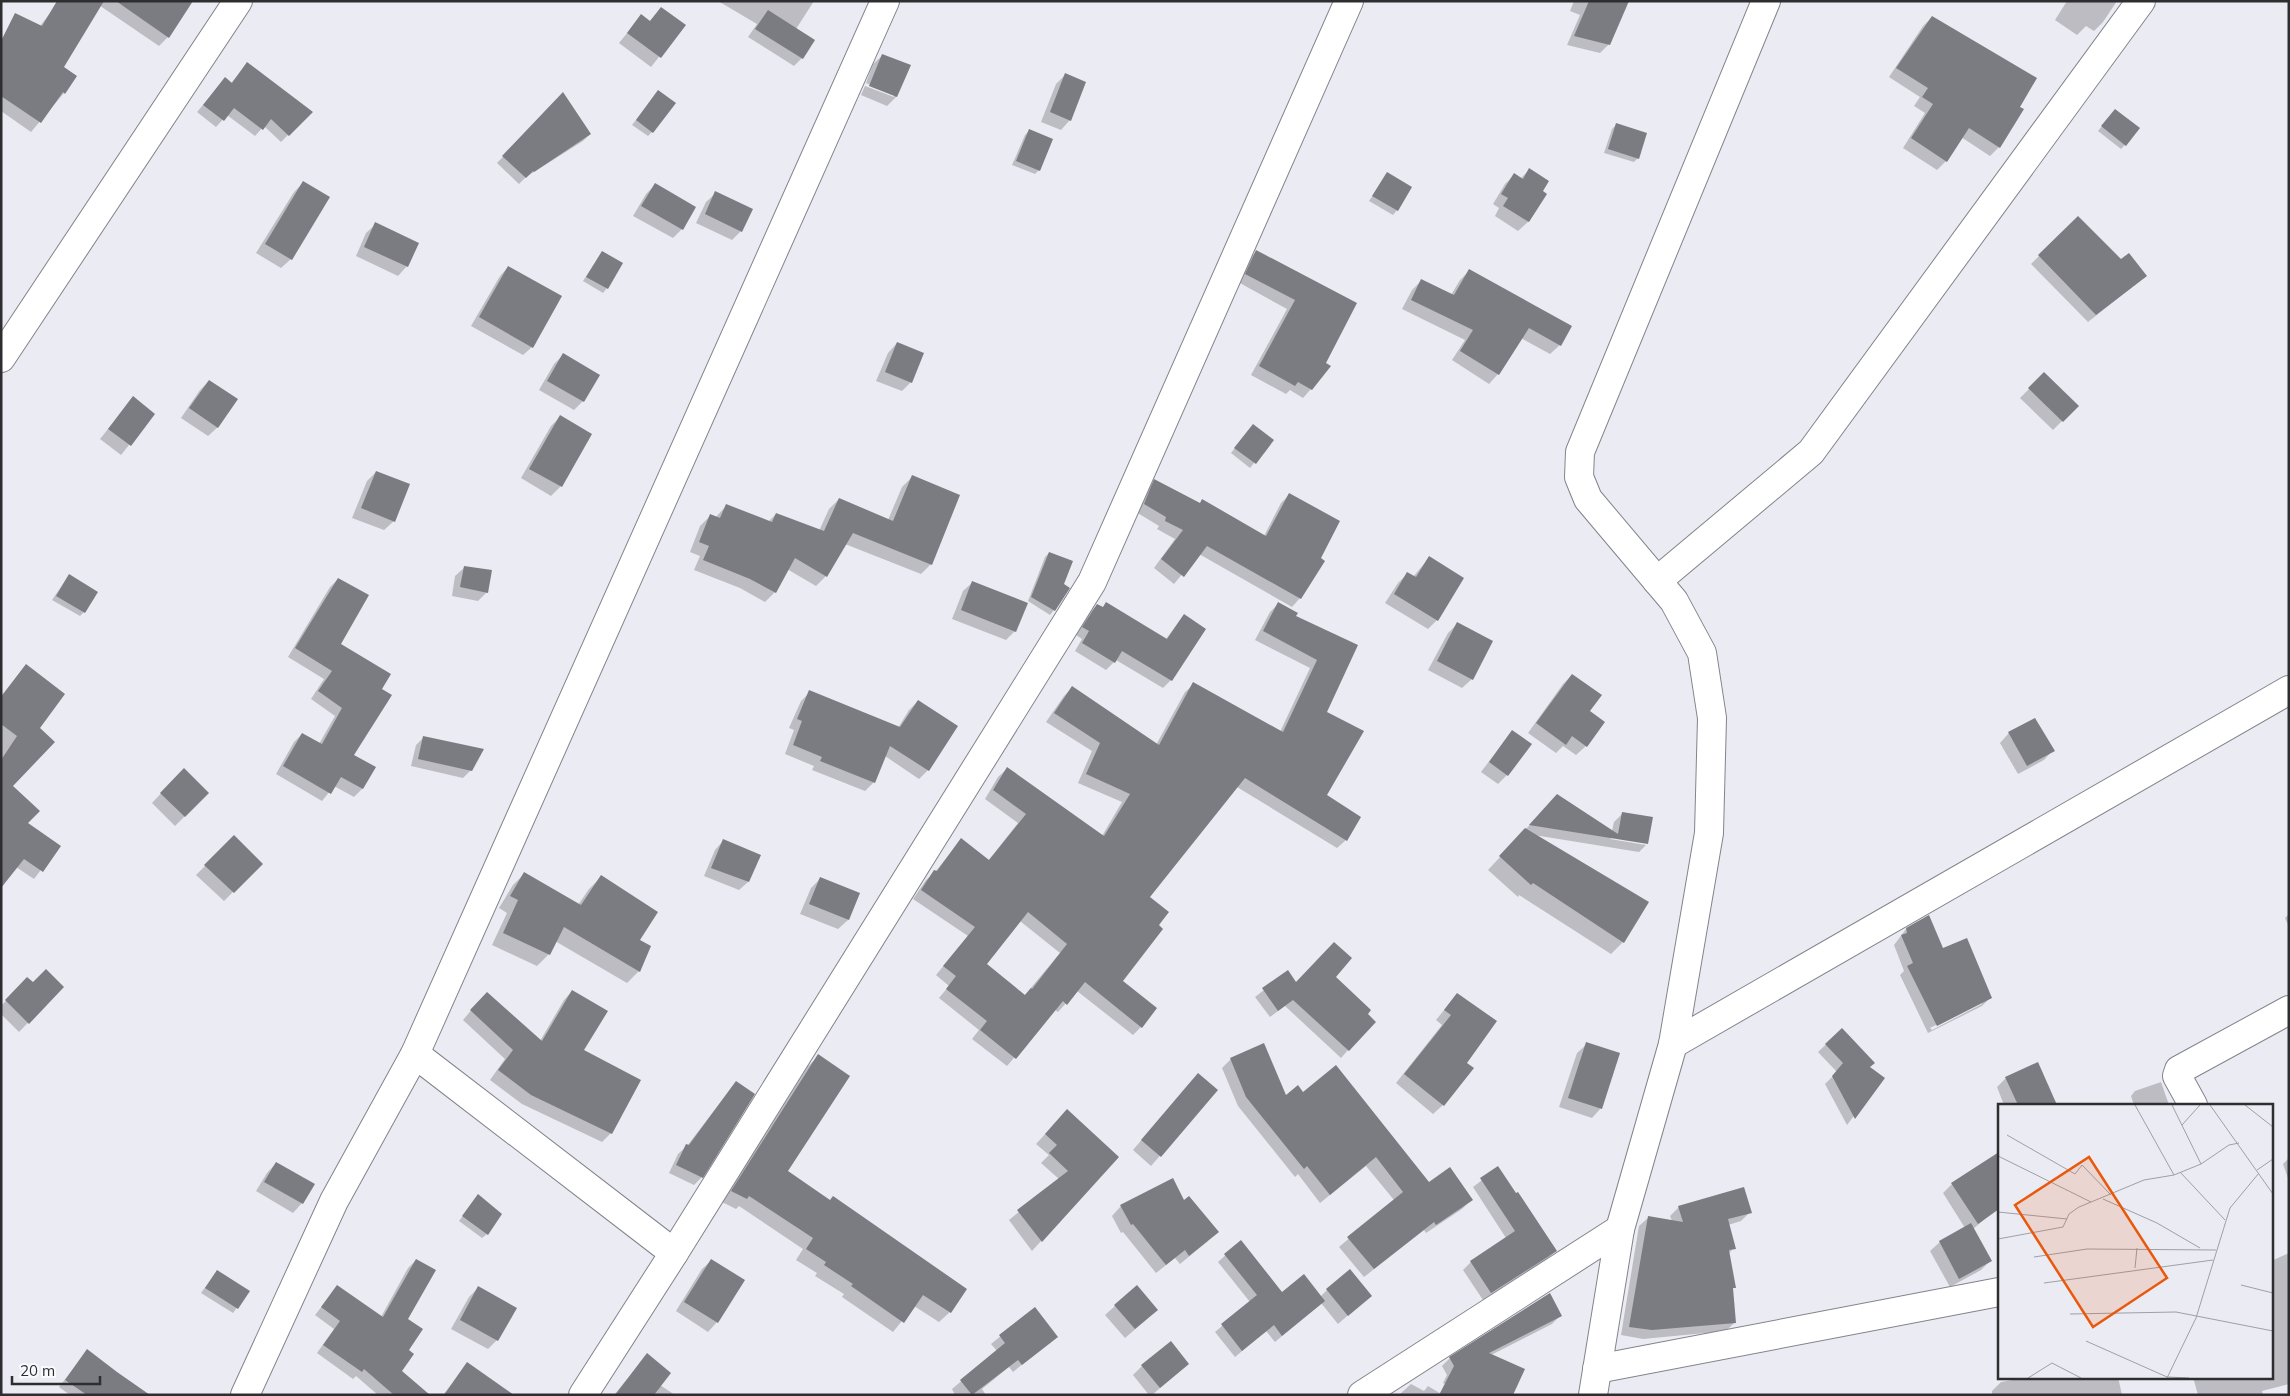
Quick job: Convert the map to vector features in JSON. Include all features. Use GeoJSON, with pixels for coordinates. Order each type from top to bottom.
{"type":"FeatureCollection","features":[{"type":"Feature","properties":{"kind":"street"},"geometry":{"type":"LineString","coordinates":[[1,358],[238,1]]}},
{"type":"Feature","properties":{"kind":"street"},"geometry":{"type":"LineString","coordinates":[[245,1395],[334,1201],[415,1054],[885,1]]}},
{"type":"Feature","properties":{"kind":"street"},"geometry":{"type":"LineString","coordinates":[[583,1395],[674,1253],[1092,582],[1349,1]]}},
{"type":"Feature","properties":{"kind":"street"},"geometry":{"type":"LineString","coordinates":[[1766,1],[1580,452],[1579,477],[1588,498],[1674,601],[1702,653],[1712,718],[1709,833],[1673,1044],[1620,1229],[1595,1382],[1998,1292]]}},
{"type":"Feature","properties":{"kind":"street"},"geometry":{"type":"LineString","coordinates":[[1657,581],[1811,452],[2141,1]]}},
{"type":"Feature","properties":{"kind":"street"},"geometry":{"type":"LineString","coordinates":[[1673,1044],[2289,690]]}},
{"type":"Feature","properties":{"kind":"street"},"geometry":{"type":"LineString","coordinates":[[2192,1104],[2177,1076],[2179,1070],[2289,1010]]}},
{"type":"Feature","properties":{"kind":"street"},"geometry":{"type":"LineString","coordinates":[[415,1054],[674,1253]]}},
{"type":"Feature","properties":{"kind":"street"},"geometry":{"type":"LineString","coordinates":[[1362,1395],[1620,1229]]}},
{"type":"Feature","properties":{"kind":"building"},"geometry":{"type":"Polygon","coordinates":[[[57,1],[104,1],[64,67],[77,76],[41,123],[1,96],[1,41],[15,13],[42,26],[57,1]]]}},
{"type":"Feature","properties":{"kind":"building"},"geometry":{"type":"Polygon","coordinates":[[[116,1],[193,1],[169,38],[116,1]]]}},
{"type":"Feature","properties":{"kind":"building"},"geometry":{"type":"Polygon","coordinates":[[[1589,1],[1629,1],[1610,45],[1574,36],[1589,1]]]}},
{"type":"Feature","properties":{"kind":"building"},"geometry":{"type":"Polygon","coordinates":[[[661,7],[686,25],[661,58],[627,33],[641,14],[650,21],[661,7]]]}},
{"type":"Feature","properties":{"kind":"building"},"geometry":{"type":"Polygon","coordinates":[[[768,10],[815,40],[803,59],[755,29],[768,10]]]}},
{"type":"Feature","properties":{"kind":"building"},"geometry":{"type":"Polygon","coordinates":[[[1932,16],[2037,78],[2020,107],[2024,109],[2000,148],[1969,128],[1947,162],[1911,138],[1933,104],[1922,97],[1928,88],[1896,68],[1932,16]]]}},
{"type":"Feature","properties":{"kind":"building"},"geometry":{"type":"Polygon","coordinates":[[[882,54],[911,65],[897,97],[869,86],[882,54]]]}},
{"type":"Feature","properties":{"kind":"building"},"geometry":{"type":"Polygon","coordinates":[[[247,62],[313,112],[289,136],[271,119],[263,130],[234,108],[224,121],[203,105],[225,77],[232,83],[247,62]]]}},
{"type":"Feature","properties":{"kind":"building"},"geometry":{"type":"Polygon","coordinates":[[[1065,73],[1086,82],[1071,121],[1050,112],[1065,73]]]}},
{"type":"Feature","properties":{"kind":"building"},"geometry":{"type":"Polygon","coordinates":[[[658,90],[676,103],[653,133],[636,120],[658,90]]]}},
{"type":"Feature","properties":{"kind":"building"},"geometry":{"type":"Polygon","coordinates":[[[563,92],[591,134],[533,171],[526,178],[502,156],[563,92]]]}},
{"type":"Feature","properties":{"kind":"building"},"geometry":{"type":"Polygon","coordinates":[[[2115,109],[2140,128],[2126,146],[2101,126],[2115,109]]]}},
{"type":"Feature","properties":{"kind":"building"},"geometry":{"type":"Polygon","coordinates":[[[1616,123],[1647,133],[1639,159],[1608,149],[1616,123]]]}},
{"type":"Feature","properties":{"kind":"building"},"geometry":{"type":"Polygon","coordinates":[[[1029,129],[1053,139],[1040,171],[1016,161],[1029,129]]]}},
{"type":"Feature","properties":{"kind":"building"},"geometry":{"type":"Polygon","coordinates":[[[1529,168],[1549,181],[1543,191],[1547,194],[1529,222],[1503,206],[1508,198],[1501,194],[1514,173],[1523,179],[1529,168]]]}},
{"type":"Feature","properties":{"kind":"building"},"geometry":{"type":"Polygon","coordinates":[[[1387,172],[1412,187],[1398,211],[1372,196],[1387,172]]]}},
{"type":"Feature","properties":{"kind":"building"},"geometry":{"type":"Polygon","coordinates":[[[303,181],[330,197],[292,260],[265,244],[303,181]]]}},
{"type":"Feature","properties":{"kind":"building"},"geometry":{"type":"Polygon","coordinates":[[[655,183],[696,207],[683,230],[641,206],[655,183]]]}},
{"type":"Feature","properties":{"kind":"building"},"geometry":{"type":"Polygon","coordinates":[[[715,191],[753,209],[742,232],[705,214],[715,191]]]}},
{"type":"Feature","properties":{"kind":"building"},"geometry":{"type":"Polygon","coordinates":[[[2078,216],[2121,259],[2129,253],[2147,276],[2096,315],[2038,255],[2078,216]]]}},
{"type":"Feature","properties":{"kind":"building"},"geometry":{"type":"Polygon","coordinates":[[[375,222],[419,243],[408,267],[364,247],[375,222]]]}},
{"type":"Feature","properties":{"kind":"building"},"geometry":{"type":"Polygon","coordinates":[[[1256,250],[1357,303],[1326,363],[1331,366],[1312,390],[1298,382],[1295,386],[1259,366],[1295,300],[1245,274],[1256,250]]]}},
{"type":"Feature","properties":{"kind":"building"},"geometry":{"type":"Polygon","coordinates":[[[602,251],[623,263],[608,289],[586,277],[602,251]]]}},
{"type":"Feature","properties":{"kind":"building"},"geometry":{"type":"Polygon","coordinates":[[[508,266],[562,296],[533,348],[479,317],[508,266]]]}},
{"type":"Feature","properties":{"kind":"building"},"geometry":{"type":"Polygon","coordinates":[[[1469,269],[1572,326],[1561,346],[1529,328],[1499,375],[1460,351],[1473,330],[1411,300],[1421,279],[1454,295],[1469,269]]]}},
{"type":"Feature","properties":{"kind":"building"},"geometry":{"type":"Polygon","coordinates":[[[897,342],[924,353],[912,383],[885,372],[897,342]]]}},
{"type":"Feature","properties":{"kind":"building"},"geometry":{"type":"Polygon","coordinates":[[[563,353],[600,375],[584,402],[547,381],[563,353]]]}},
{"type":"Feature","properties":{"kind":"building"},"geometry":{"type":"Polygon","coordinates":[[[2044,372],[2079,406],[2063,422],[2028,388],[2044,372]]]}},
{"type":"Feature","properties":{"kind":"building"},"geometry":{"type":"Polygon","coordinates":[[[209,380],[238,399],[218,428],[189,408],[209,380]]]}},
{"type":"Feature","properties":{"kind":"building"},"geometry":{"type":"Polygon","coordinates":[[[133,396],[155,414],[131,446],[108,429],[133,396]]]}},
{"type":"Feature","properties":{"kind":"building"},"geometry":{"type":"Polygon","coordinates":[[[560,415],[592,434],[562,487],[529,469],[560,415]]]}},
{"type":"Feature","properties":{"kind":"building"},"geometry":{"type":"Polygon","coordinates":[[[1253,424],[1274,440],[1256,464],[1234,448],[1253,424]]]}},
{"type":"Feature","properties":{"kind":"building"},"geometry":{"type":"Polygon","coordinates":[[[376,471],[410,484],[395,522],[361,508],[376,471]]]}},
{"type":"Feature","properties":{"kind":"building"},"geometry":{"type":"Polygon","coordinates":[[[912,475],[960,495],[932,565],[853,533],[827,577],[795,558],[776,593],[750,579],[703,560],[709,546],[699,542],[710,514],[720,518],[726,504],[772,522],[776,513],[824,531],[839,498],[893,521],[912,475]]]}},
{"type":"Feature","properties":{"kind":"building"},"geometry":{"type":"Polygon","coordinates":[[[1154,479],[1200,503],[1202,499],[1266,536],[1289,493],[1340,521],[1321,558],[1325,561],[1301,599],[1207,546],[1184,577],[1161,559],[1183,530],[1165,521],[1166,517],[1144,504],[1154,479]]]}},
{"type":"Feature","properties":{"kind":"building"},"geometry":{"type":"Polygon","coordinates":[[[1049,552],[1073,561],[1064,584],[1070,588],[1055,611],[1031,597],[1049,552]]]}},
{"type":"Feature","properties":{"kind":"building"},"geometry":{"type":"Polygon","coordinates":[[[1429,556],[1464,578],[1438,621],[1394,594],[1407,572],[1416,577],[1429,556]]]}},
{"type":"Feature","properties":{"kind":"building"},"geometry":{"type":"Polygon","coordinates":[[[464,566],[492,570],[488,593],[460,587],[464,566]]]}},
{"type":"Feature","properties":{"kind":"building"},"geometry":{"type":"Polygon","coordinates":[[[69,574],[98,592],[85,613],[56,596],[69,574]]]}},
{"type":"Feature","properties":{"kind":"building"},"geometry":{"type":"Polygon","coordinates":[[[338,578],[369,595],[341,644],[391,674],[382,689],[392,695],[354,755],[376,767],[363,789],[341,777],[331,794],[283,766],[302,733],[322,744],[342,708],[318,691],[332,671],[295,648],[338,578]]]}},
{"type":"Feature","properties":{"kind":"building"},"geometry":{"type":"Polygon","coordinates":[[[972,581],[1028,603],[1016,632],[961,610],[972,581]]]}},
{"type":"Feature","properties":{"kind":"building"},"geometry":{"type":"Polygon","coordinates":[[[1106,602],[1167,639],[1184,614],[1206,629],[1172,681],[1122,651],[1115,663],[1082,643],[1089,631],[1082,627],[1097,604],[1103,607],[1106,602]]]}},
{"type":"Feature","properties":{"kind":"building"},"geometry":{"type":"Polygon","coordinates":[[[1278,602],[1298,613],[1296,616],[1358,645],[1327,712],[1364,731],[1327,795],[1361,817],[1347,841],[1245,778],[1150,897],[1169,912],[1159,925],[1163,929],[1123,981],[1157,1008],[1142,1028],[1085,982],[1067,1005],[1063,1001],[1016,1059],[980,1030],[987,1021],[946,989],[956,976],[943,966],[975,927],[921,890],[934,870],[937,871],[961,838],[989,860],[1026,814],[993,790],[1007,767],[1104,836],[1130,794],[1086,774],[1100,743],[1054,713],[1072,686],[1159,745],[1193,682],[1283,732],[1317,660],[1263,631],[1278,602]],[[1028,912],[987,964],[1025,995],[1032,989],[1067,944],[1028,912]]]}},
{"type":"Feature","properties":{"kind":"building"},"geometry":{"type":"Polygon","coordinates":[[[1457,622],[1493,641],[1473,680],[1437,661],[1457,622]]]}},
{"type":"Feature","properties":{"kind":"building"},"geometry":{"type":"Polygon","coordinates":[[[26,664],[65,694],[40,728],[55,742],[13,786],[40,811],[28,823],[61,846],[43,872],[24,859],[1,888],[1,760],[17,736],[1,724],[1,697],[26,664]]]}},
{"type":"Feature","properties":{"kind":"building"},"geometry":{"type":"Polygon","coordinates":[[[1572,674],[1602,695],[1590,711],[1605,722],[1587,747],[1572,736],[1566,745],[1536,723],[1572,674]]]}},
{"type":"Feature","properties":{"kind":"building"},"geometry":{"type":"Polygon","coordinates":[[[809,690],[900,727],[918,700],[958,726],[929,771],[890,746],[875,783],[820,761],[822,757],[793,745],[802,721],[797,719],[809,690]]]}},
{"type":"Feature","properties":{"kind":"building"},"geometry":{"type":"Polygon","coordinates":[[[2035,718],[2055,751],[2027,766],[2008,732],[2035,718]]]}},
{"type":"Feature","properties":{"kind":"building"},"geometry":{"type":"Polygon","coordinates":[[[1512,730],[1532,744],[1508,776],[1489,762],[1512,730]]]}},
{"type":"Feature","properties":{"kind":"building"},"geometry":{"type":"Polygon","coordinates":[[[423,736],[484,749],[472,771],[418,759],[423,736]]]}},
{"type":"Feature","properties":{"kind":"building"},"geometry":{"type":"Polygon","coordinates":[[[184,768],[209,793],[185,817],[160,793],[184,768]]]}},
{"type":"Feature","properties":{"kind":"building"},"geometry":{"type":"Polygon","coordinates":[[[1557,794],[1618,834],[1622,812],[1653,817],[1648,844],[1529,825],[1557,794]]]}},
{"type":"Feature","properties":{"kind":"building"},"geometry":{"type":"Polygon","coordinates":[[[1525,828],[1649,902],[1624,943],[1533,883],[1531,885],[1499,856],[1525,828]]]}},
{"type":"Feature","properties":{"kind":"building"},"geometry":{"type":"Polygon","coordinates":[[[234,835],[263,864],[234,893],[204,865],[234,835]]]}},
{"type":"Feature","properties":{"kind":"building"},"geometry":{"type":"Polygon","coordinates":[[[723,839],[761,855],[749,882],[711,868],[723,839]]]}},
{"type":"Feature","properties":{"kind":"building"},"geometry":{"type":"Polygon","coordinates":[[[524,872],[581,905],[601,875],[658,912],[640,940],[651,946],[640,972],[564,927],[550,955],[503,933],[518,900],[510,896],[524,872]]]}},
{"type":"Feature","properties":{"kind":"building"},"geometry":{"type":"Polygon","coordinates":[[[820,877],[860,893],[849,920],[809,904],[820,877]]]}},
{"type":"Feature","properties":{"kind":"building"},"geometry":{"type":"Polygon","coordinates":[[[1929,915],[1943,948],[1967,938],[1992,998],[1937,1026],[1907,966],[1913,963],[1901,935],[1907,933],[1906,928],[1929,915]]]}},
{"type":"Feature","properties":{"kind":"building"},"geometry":{"type":"Polygon","coordinates":[[[1334,942],[1352,958],[1336,977],[1371,1010],[1368,1014],[1376,1022],[1349,1051],[1293,1000],[1278,1011],[1262,988],[1288,970],[1296,982],[1334,942]]]}},
{"type":"Feature","properties":{"kind":"building"},"geometry":{"type":"Polygon","coordinates":[[[46,969],[64,987],[29,1024],[5,1000],[27,977],[33,982],[46,969]]]}},
{"type":"Feature","properties":{"kind":"building"},"geometry":{"type":"Polygon","coordinates":[[[572,990],[608,1011],[584,1050],[641,1080],[612,1134],[531,1095],[498,1070],[513,1050],[470,1010],[487,992],[542,1041],[572,990]]]}},
{"type":"Feature","properties":{"kind":"building"},"geometry":{"type":"Polygon","coordinates":[[[1457,993],[1497,1021],[1467,1063],[1474,1068],[1444,1106],[1404,1074],[1451,1015],[1444,1010],[1457,993]]]}},
{"type":"Feature","properties":{"kind":"building"},"geometry":{"type":"Polygon","coordinates":[[[1842,1028],[1875,1063],[1870,1067],[1885,1078],[1855,1119],[1832,1076],[1843,1063],[1825,1044],[1842,1028]]]}},
{"type":"Feature","properties":{"kind":"building"},"geometry":{"type":"Polygon","coordinates":[[[1586,1042],[1620,1053],[1602,1109],[1568,1098],[1586,1042]]]}},
{"type":"Feature","properties":{"kind":"building"},"geometry":{"type":"Polygon","coordinates":[[[1264,1043],[1286,1095],[1298,1085],[1303,1092],[1336,1065],[1429,1182],[1450,1167],[1473,1200],[1436,1225],[1434,1222],[1374,1269],[1347,1237],[1403,1192],[1376,1157],[1330,1195],[1307,1166],[1304,1169],[1246,1097],[1230,1058],[1264,1043]]]}},
{"type":"Feature","properties":{"kind":"building"},"geometry":{"type":"Polygon","coordinates":[[[818,1054],[850,1076],[788,1171],[830,1200],[833,1196],[967,1289],[951,1313],[923,1295],[904,1323],[851,1286],[853,1284],[824,1265],[826,1262],[806,1249],[813,1238],[749,1196],[747,1199],[731,1191],[818,1054]]]}},
{"type":"Feature","properties":{"kind":"building"},"geometry":{"type":"Polygon","coordinates":[[[2038,1062],[2057,1104],[2018,1104],[2005,1077],[2038,1062]]]}},
{"type":"Feature","properties":{"kind":"building"},"geometry":{"type":"Polygon","coordinates":[[[1198,1073],[1218,1090],[1161,1157],[1141,1140],[1198,1073]]]}},
{"type":"Feature","properties":{"kind":"building"},"geometry":{"type":"Polygon","coordinates":[[[736,1081],[755,1094],[703,1178],[676,1165],[686,1144],[689,1145],[736,1081]]]}},
{"type":"Feature","properties":{"kind":"building"},"geometry":{"type":"Polygon","coordinates":[[[1067,1109],[1119,1157],[1042,1242],[1017,1210],[1068,1171],[1049,1153],[1057,1145],[1045,1134],[1067,1109]]]}},
{"type":"Feature","properties":{"kind":"building"},"geometry":{"type":"Polygon","coordinates":[[[1998,1153],[1998,1210],[1978,1224],[1951,1183],[1998,1153]]]}},
{"type":"Feature","properties":{"kind":"building"},"geometry":{"type":"Polygon","coordinates":[[[276,1162],[315,1184],[303,1204],[264,1182],[276,1162]]]}},
{"type":"Feature","properties":{"kind":"building"},"geometry":{"type":"Polygon","coordinates":[[[1498,1166],[1516,1193],[1518,1192],[1557,1251],[1491,1293],[1470,1261],[1515,1231],[1480,1178],[1498,1166]]]}},
{"type":"Feature","properties":{"kind":"building"},"geometry":{"type":"Polygon","coordinates":[[[1173,1178],[1184,1200],[1189,1196],[1219,1232],[1189,1256],[1185,1250],[1166,1265],[1133,1224],[1131,1225],[1120,1205],[1173,1178]]]}},
{"type":"Feature","properties":{"kind":"building"},"geometry":{"type":"Polygon","coordinates":[[[1744,1187],[1752,1213],[1728,1219],[1736,1249],[1729,1250],[1736,1288],[1733,1288],[1736,1323],[1652,1330],[1629,1327],[1648,1216],[1683,1222],[1678,1206],[1744,1187]]]}},
{"type":"Feature","properties":{"kind":"building"},"geometry":{"type":"Polygon","coordinates":[[[478,1194],[502,1214],[488,1235],[462,1216],[478,1194]]]}},
{"type":"Feature","properties":{"kind":"building"},"geometry":{"type":"Polygon","coordinates":[[[1971,1223],[1992,1261],[1959,1279],[1939,1241],[1971,1223]]]}},
{"type":"Feature","properties":{"kind":"building"},"geometry":{"type":"Polygon","coordinates":[[[1241,1240],[1282,1292],[1304,1274],[1325,1301],[1282,1336],[1274,1325],[1242,1351],[1221,1324],[1257,1295],[1224,1254],[1241,1240]]]}},
{"type":"Feature","properties":{"kind":"building"},"geometry":{"type":"Polygon","coordinates":[[[416,1259],[436,1270],[408,1319],[423,1329],[409,1350],[414,1354],[402,1371],[430,1395],[394,1395],[364,1369],[362,1372],[323,1345],[340,1321],[321,1307],[337,1285],[383,1317],[416,1259]]]}},
{"type":"Feature","properties":{"kind":"building"},"geometry":{"type":"Polygon","coordinates":[[[711,1259],[745,1280],[718,1323],[684,1302],[711,1259]]]}},
{"type":"Feature","properties":{"kind":"building"},"geometry":{"type":"Polygon","coordinates":[[[1350,1269],[1372,1296],[1348,1316],[1326,1289],[1350,1269]]]}},
{"type":"Feature","properties":{"kind":"building"},"geometry":{"type":"Polygon","coordinates":[[[217,1270],[250,1291],[238,1309],[205,1288],[217,1270]]]}},
{"type":"Feature","properties":{"kind":"building"},"geometry":{"type":"Polygon","coordinates":[[[1137,1285],[1158,1310],[1135,1329],[1114,1305],[1137,1285]]]}},
{"type":"Feature","properties":{"kind":"building"},"geometry":{"type":"Polygon","coordinates":[[[478,1286],[517,1308],[498,1341],[460,1320],[478,1286]]]}},
{"type":"Feature","properties":{"kind":"building"},"geometry":{"type":"Polygon","coordinates":[[[1550,1293],[1562,1316],[1489,1353],[1525,1369],[1513,1395],[1439,1395],[1454,1366],[1449,1357],[1550,1293]]]}},
{"type":"Feature","properties":{"kind":"building"},"geometry":{"type":"Polygon","coordinates":[[[1035,1307],[1058,1337],[1022,1365],[1018,1360],[972,1395],[960,1380],[1005,1343],[999,1335],[1035,1307]]]}},
{"type":"Feature","properties":{"kind":"building"},"geometry":{"type":"Polygon","coordinates":[[[1171,1341],[1189,1364],[1160,1388],[1141,1365],[1171,1341]]]}},
{"type":"Feature","properties":{"kind":"building"},"geometry":{"type":"Polygon","coordinates":[[[87,1349],[150,1395],[87,1395],[65,1380],[87,1349]]]}},
{"type":"Feature","properties":{"kind":"building"},"geometry":{"type":"Polygon","coordinates":[[[647,1353],[671,1373],[654,1395],[615,1395],[647,1353]]]}},
{"type":"Feature","properties":{"kind":"building"},"geometry":{"type":"Polygon","coordinates":[[[467,1362],[514,1395],[444,1395],[467,1362]]]}}]}
